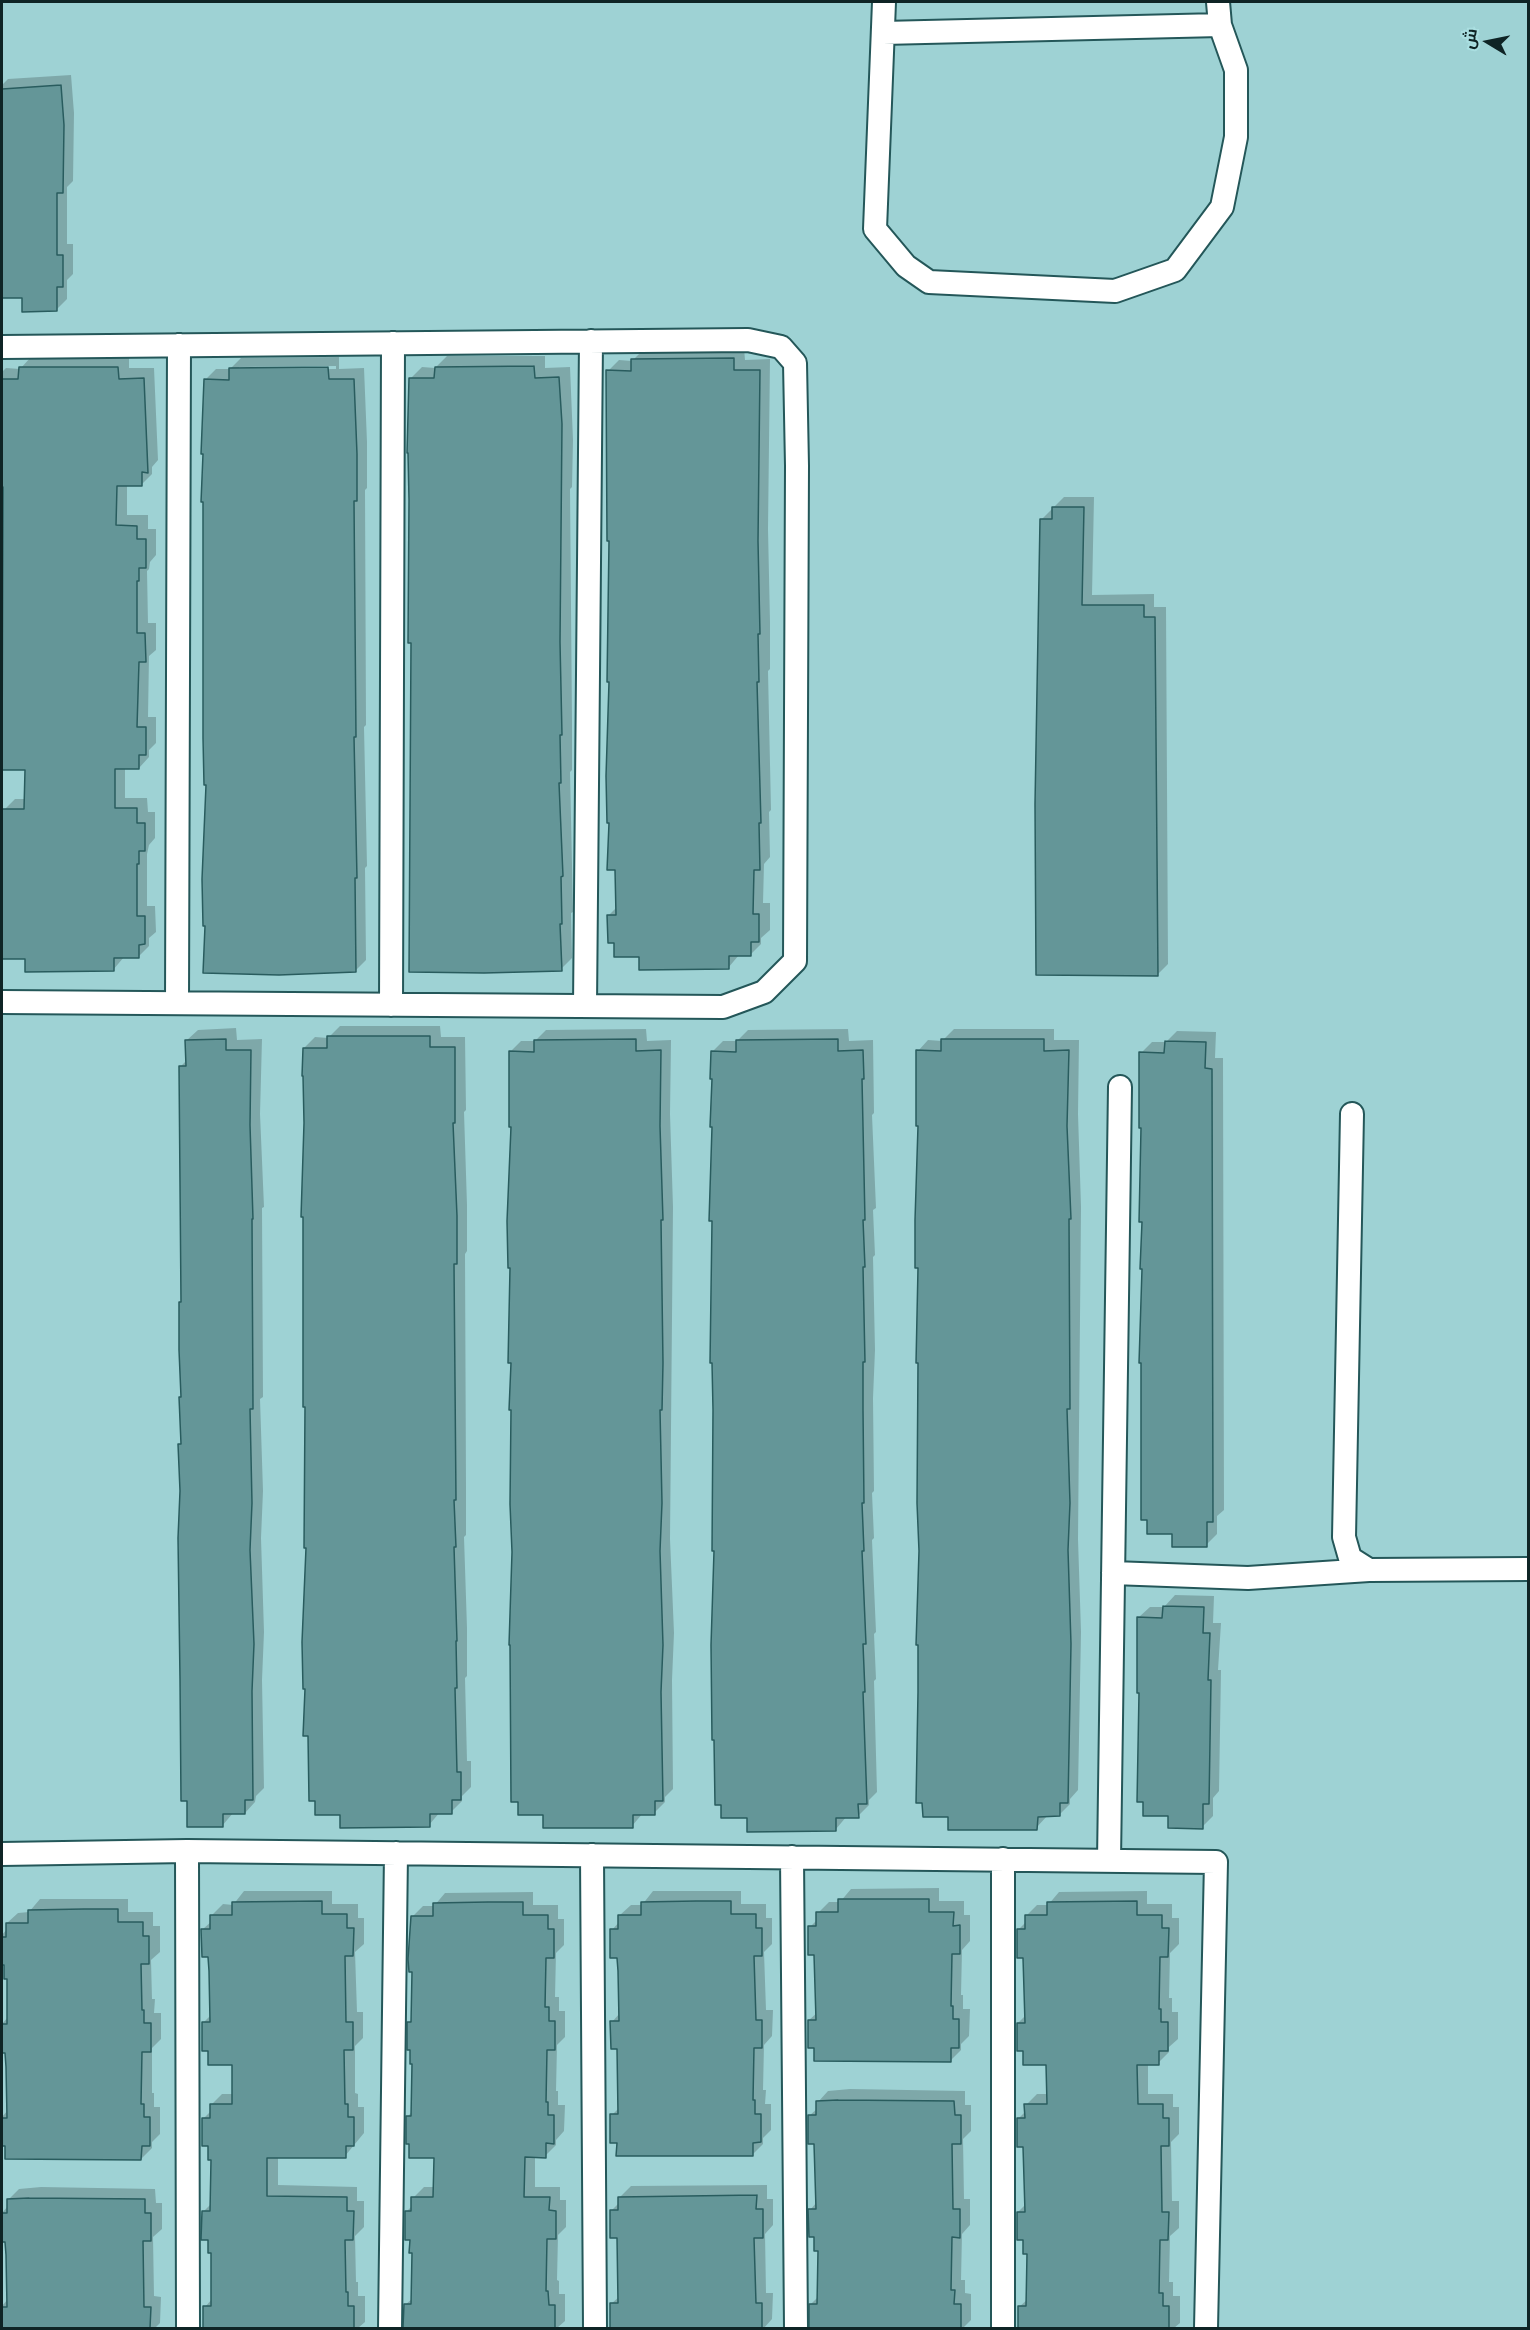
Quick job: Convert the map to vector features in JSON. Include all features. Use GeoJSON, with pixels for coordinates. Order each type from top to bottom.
{"type":"FeatureCollection","features":[{"type":"Feature","properties":{"kind":"street"},"geometry":{"type":"LineString","coordinates":[[884,2],[875,229],[906,266],[929,282],[1115,291],[1175,270],[1222,207],[1236,137],[1236,70],[1220,25],[1218,2]]}},
{"type":"Feature","properties":{"kind":"street"},"geometry":{"type":"LineString","coordinates":[[883,33],[1220,25]]}},
{"type":"Feature","properties":{"kind":"street"},"geometry":{"type":"LineString","coordinates":[[2,347],[748,340],[781,347],[795,363],[797,466],[795,961],[764,992],[723,1007],[2,1002]]}},
{"type":"Feature","properties":{"kind":"street"},"geometry":{"type":"LineString","coordinates":[[585,1006],[591,341]]}},
{"type":"Feature","properties":{"kind":"street"},"geometry":{"type":"LineString","coordinates":[[391,1005],[393,343]]}},
{"type":"Feature","properties":{"kind":"street"},"geometry":{"type":"LineString","coordinates":[[177,1003],[179,345]]}},
{"type":"Feature","properties":{"kind":"street"},"geometry":{"type":"LineString","coordinates":[[1109,1860],[1120,1087]]}},
{"type":"Feature","properties":{"kind":"street"},"geometry":{"type":"LineString","coordinates":[[1352,1114],[1344,1538],[1350,1558],[1369,1570]]}},
{"type":"Feature","properties":{"kind":"street"},"geometry":{"type":"LineString","coordinates":[[1113,1573],[1248,1578],[1369,1570],[1528,1569]]}},
{"type":"Feature","properties":{"kind":"street"},"geometry":{"type":"LineString","coordinates":[[2,1854],[188,1851],[1216,1862],[1206,2328]]}},
{"type":"Feature","properties":{"kind":"street"},"geometry":{"type":"LineString","coordinates":[[188,1851],[188,2328]]}},
{"type":"Feature","properties":{"kind":"street"},"geometry":{"type":"LineString","coordinates":[[390,2328],[396,1853]]}},
{"type":"Feature","properties":{"kind":"street"},"geometry":{"type":"LineString","coordinates":[[592,1855],[594,2328]]}},
{"type":"Feature","properties":{"kind":"street"},"geometry":{"type":"LineString","coordinates":[[792,1857],[796,2328]]}},
{"type":"Feature","properties":{"kind":"street"},"geometry":{"type":"LineString","coordinates":[[1003,1860],[1003,2328]]}},
{"type":"Feature","properties":{"kind":"building"},"geometry":{"type":"Polygon","coordinates":[[[61,85],[64,125],[63,193],[57,193],[57,255],[63,255],[63,287],[57,287],[57,311],[22,312],[22,298],[2,298],[2,89],[61,85]]]}},
{"type":"Feature","properties":{"kind":"building"},"geometry":{"type":"Polygon","coordinates":[[[734,358],[734,370],[760,370],[758,541],[760,634],[758,634],[759,682],[757,682],[761,823],[759,823],[760,870],[754,870],[753,914],[759,914],[759,942],[751,942],[751,956],[729,956],[729,969],[639,970],[639,957],[614,957],[614,943],[608,943],[607,915],[616,915],[615,870],[607,870],[609,541],[607,541],[606,370],[631,371],[631,359],[734,358]]]}},
{"type":"Feature","properties":{"kind":"building"},"geometry":{"type":"Polygon","coordinates":[[[534,366],[535,378],[559,377],[562,424],[560,642],[562,735],[560,735],[561,783],[559,783],[563,876],[561,877],[562,924],[560,924],[562,971],[409,972],[411,643],[408,643],[407,453],[409,378],[434,378],[435,367],[534,366]]]}},
{"type":"Feature","properties":{"kind":"building"},"geometry":{"type":"Polygon","coordinates":[[[19,367],[118,367],[119,379],[144,378],[148,473],[142,472],[142,486],[117,486],[116,525],[137,526],[137,539],[146,539],[146,568],[139,568],[139,581],[137,581],[137,633],[145,633],[146,662],[139,662],[137,727],[146,727],[146,755],[139,755],[139,769],[115,769],[115,808],[137,808],[137,823],[145,823],[145,851],[139,851],[139,864],[137,864],[137,916],[145,916],[145,944],[139,945],[139,958],[114,958],[114,971],[25,972],[25,959],[2,959],[2,809],[24,809],[25,770],[2,770],[2,379],[18,379],[19,367]]]}},
{"type":"Feature","properties":{"kind":"building"},"geometry":{"type":"Polygon","coordinates":[[[328,367],[329,379],[354,379],[357,454],[357,501],[354,501],[356,972],[279,975],[203,973],[205,926],[203,926],[202,879],[206,785],[204,785],[203,738],[203,502],[201,502],[203,454],[201,454],[204,379],[229,380],[229,368],[328,367]]]}},
{"type":"Feature","properties":{"kind":"building"},"geometry":{"type":"Polygon","coordinates":[[[1052,507],[1084,507],[1082,605],[1144,605],[1144,617],[1155,617],[1158,976],[1036,975],[1035,804],[1040,519],[1052,519],[1052,507]]]}},
{"type":"Feature","properties":{"kind":"building"},"geometry":{"type":"Polygon","coordinates":[[[327,1036],[430,1036],[430,1047],[455,1047],[455,1123],[453,1123],[457,1264],[454,1264],[456,1547],[454,1547],[457,1688],[455,1688],[457,1772],[461,1772],[461,1800],[452,1800],[452,1814],[430,1814],[430,1827],[340,1828],[340,1815],[315,1815],[315,1801],[309,1801],[308,1736],[303,1736],[305,1689],[303,1689],[302,1642],[306,1548],[304,1548],[303,1217],[301,1217],[304,1123],[302,1076],[303,1048],[327,1048],[327,1036]]]}},
{"type":"Feature","properties":{"kind":"building"},"geometry":{"type":"Polygon","coordinates":[[[226,1039],[226,1050],[251,1050],[253,1409],[250,1409],[252,1503],[250,1550],[254,1644],[253,1800],[245,1800],[245,1814],[223,1814],[223,1827],[187,1827],[187,1801],[181,1801],[178,1538],[180,1491],[178,1444],[181,1444],[179,1066],[186,1066],[185,1040],[226,1039]]]}},
{"type":"Feature","properties":{"kind":"building"},"geometry":{"type":"Polygon","coordinates":[[[636,1039],[636,1051],[661,1050],[663,1363],[662,1410],[660,1410],[662,1503],[660,1551],[663,1645],[661,1692],[663,1801],[655,1801],[655,1815],[633,1815],[633,1828],[543,1828],[543,1815],[518,1815],[518,1802],[511,1802],[509,1645],[512,1552],[511,1410],[509,1410],[511,1363],[508,1363],[510,1268],[508,1268],[507,1221],[511,1127],[509,1127],[509,1051],[534,1052],[534,1040],[636,1039]]]}},
{"type":"Feature","properties":{"kind":"building"},"geometry":{"type":"Polygon","coordinates":[[[838,1039],[838,1051],[863,1050],[865,1362],[863,1362],[864,1503],[862,1503],[864,1551],[862,1551],[866,1644],[863,1644],[865,1692],[863,1692],[867,1804],[858,1804],[859,1818],[836,1818],[836,1831],[747,1832],[747,1818],[721,1818],[721,1805],[715,1805],[714,1740],[712,1740],[711,1645],[714,1551],[712,1551],[712,1363],[710,1363],[712,1221],[709,1221],[712,1127],[710,1127],[711,1051],[736,1052],[736,1040],[838,1039]]]}},
{"type":"Feature","properties":{"kind":"building"},"geometry":{"type":"Polygon","coordinates":[[[941,1039],[1044,1039],[1044,1051],[1069,1050],[1067,1126],[1071,1219],[1069,1219],[1070,1409],[1067,1409],[1071,1644],[1068,1803],[1060,1803],[1060,1816],[1038,1817],[1037,1830],[948,1830],[948,1817],[923,1817],[922,1803],[916,1803],[918,1645],[916,1645],[919,1551],[918,1363],[916,1363],[918,1268],[915,1268],[918,1126],[916,1126],[916,1050],[941,1051],[941,1039]]]}},
{"type":"Feature","properties":{"kind":"building"},"geometry":{"type":"Polygon","coordinates":[[[1165,1041],[1206,1042],[1205,1068],[1212,1069],[1213,1522],[1207,1522],[1207,1547],[1172,1547],[1172,1534],[1147,1534],[1147,1520],[1141,1520],[1141,1363],[1139,1363],[1142,1222],[1139,1222],[1141,1128],[1139,1128],[1139,1052],[1164,1053],[1165,1041]]]}},
{"type":"Feature","properties":{"kind":"building"},"geometry":{"type":"Polygon","coordinates":[[[1163,1606],[1204,1607],[1203,1633],[1210,1633],[1209,1804],[1203,1804],[1203,1829],[1168,1828],[1168,1816],[1143,1816],[1143,1802],[1137,1802],[1139,1693],[1137,1693],[1137,1617],[1162,1618],[1163,1606]]]}},
{"type":"Feature","properties":{"kind":"building"},"geometry":{"type":"Polygon","coordinates":[[[838,1899],[929,1899],[929,1912],[954,1912],[953,1926],[960,1925],[960,1954],[952,1954],[951,2006],[953,2006],[953,2019],[959,2019],[959,2048],[951,2048],[951,2062],[814,2061],[814,2048],[808,2048],[808,2020],[816,2020],[814,1955],[808,1955],[808,1926],[816,1926],[816,1912],[838,1912],[838,1899]]]}},
{"type":"Feature","properties":{"kind":"building"},"geometry":{"type":"Polygon","coordinates":[[[322,1901],[322,1914],[347,1914],[347,1928],[354,1928],[353,1956],[345,1956],[346,2022],[353,2022],[353,2050],[344,2050],[345,2104],[348,2104],[348,2117],[354,2117],[354,2146],[346,2146],[346,2158],[267,2158],[267,2196],[347,2197],[347,2211],[354,2211],[353,2240],[345,2240],[346,2292],[348,2292],[348,2306],[354,2306],[354,2328],[203,2328],[203,2306],[211,2306],[211,2253],[208,2253],[208,2240],[201,2240],[202,2211],[210,2211],[211,2160],[208,2160],[208,2146],[202,2146],[202,2118],[210,2118],[210,2104],[232,2104],[232,2065],[208,2065],[208,2051],[202,2051],[202,2022],[210,2022],[208,1957],[202,1957],[201,1929],[210,1929],[210,1915],[232,1915],[232,1902],[322,1901]]]}},
{"type":"Feature","properties":{"kind":"building"},"geometry":{"type":"Polygon","coordinates":[[[731,1901],[731,1914],[756,1914],[756,1928],[762,1928],[762,1956],[754,1956],[756,2020],[762,2020],[762,2048],[754,2048],[753,2100],[755,2100],[755,2114],[761,2114],[761,2142],[753,2143],[753,2156],[616,2156],[617,2143],[610,2143],[610,2114],[618,2114],[617,2049],[611,2049],[610,2021],[619,2021],[618,1971],[617,1958],[610,1958],[610,1929],[618,1929],[618,1915],[641,1915],[641,1902],[731,1901]]]}},
{"type":"Feature","properties":{"kind":"building"},"geometry":{"type":"Polygon","coordinates":[[[1137,1901],[1137,1915],[1162,1915],[1162,1928],[1169,1928],[1168,1957],[1160,1957],[1159,2009],[1161,2009],[1161,2022],[1168,2022],[1168,2051],[1159,2051],[1159,2065],[1137,2065],[1138,2104],[1163,2104],[1163,2118],[1169,2118],[1169,2146],[1161,2146],[1162,2212],[1169,2212],[1168,2240],[1160,2240],[1159,2293],[1163,2293],[1163,2306],[1169,2306],[1169,2328],[1018,2328],[1018,2306],[1026,2306],[1027,2254],[1023,2254],[1023,2240],[1017,2240],[1017,2212],[1025,2212],[1023,2147],[1017,2147],[1017,2118],[1025,2118],[1024,2104],[1047,2104],[1046,2065],[1023,2065],[1023,2051],[1017,2051],[1017,2023],[1025,2023],[1023,1958],[1017,1958],[1017,1929],[1025,1929],[1025,1915],[1047,1915],[1047,1902],[1137,1901]]]}},
{"type":"Feature","properties":{"kind":"building"},"geometry":{"type":"Polygon","coordinates":[[[523,1902],[523,1915],[548,1915],[548,1929],[554,1929],[554,1958],[546,1958],[545,2007],[549,2007],[549,2021],[555,2021],[555,2050],[547,2050],[546,2102],[548,2102],[548,2115],[554,2115],[554,2144],[546,2143],[546,2158],[525,2157],[524,2197],[550,2197],[549,2210],[556,2211],[556,2239],[547,2239],[546,2291],[548,2291],[549,2305],[555,2305],[555,2328],[403,2328],[404,2304],[411,2304],[412,2253],[409,2253],[410,2240],[405,2240],[405,2211],[411,2211],[411,2197],[433,2197],[434,2158],[409,2158],[409,2144],[406,2144],[406,2116],[411,2116],[412,2064],[410,2064],[410,2050],[407,2050],[407,2022],[411,2022],[412,1972],[409,1972],[408,1959],[411,1916],[433,1916],[433,1903],[523,1902]]]}},
{"type":"Feature","properties":{"kind":"building"},"geometry":{"type":"Polygon","coordinates":[[[118,1909],[118,1922],[143,1922],[143,1936],[149,1936],[149,1964],[141,1964],[142,2010],[144,2010],[144,2023],[151,2023],[151,2052],[142,2052],[141,2104],[144,2104],[144,2117],[150,2117],[150,2146],[142,2146],[141,2160],[5,2159],[5,2146],[2,2146],[2,2118],[7,2118],[6,2067],[5,2053],[2,2053],[2,2024],[7,2024],[7,1979],[4,1979],[4,1965],[2,1965],[2,1937],[6,1937],[6,1923],[28,1923],[28,1910],[118,1909]]]}},
{"type":"Feature","properties":{"kind":"building"},"geometry":{"type":"Polygon","coordinates":[[[816,2101],[954,2101],[955,2115],[961,2115],[961,2144],[952,2144],[953,2209],[960,2209],[960,2238],[952,2237],[951,2290],[955,2290],[954,2304],[961,2304],[961,2328],[809,2328],[809,2304],[817,2304],[818,2251],[814,2251],[814,2237],[809,2237],[808,2209],[816,2209],[814,2144],[808,2144],[808,2115],[816,2115],[816,2101]]]}},
{"type":"Feature","properties":{"kind":"building"},"geometry":{"type":"Polygon","coordinates":[[[757,2195],[756,2209],[763,2209],[763,2238],[754,2238],[756,2303],[762,2303],[762,2328],[610,2328],[610,2303],[618,2303],[617,2238],[610,2238],[610,2210],[618,2210],[618,2197],[757,2195]]]}},
{"type":"Feature","properties":{"kind":"building"},"geometry":{"type":"Polygon","coordinates":[[[7,2199],[145,2199],[145,2213],[151,2213],[151,2241],[143,2241],[144,2307],[151,2307],[150,2328],[2,2328],[2,2307],[7,2307],[2,2213],[7,2213],[7,2199]]]}}]}
